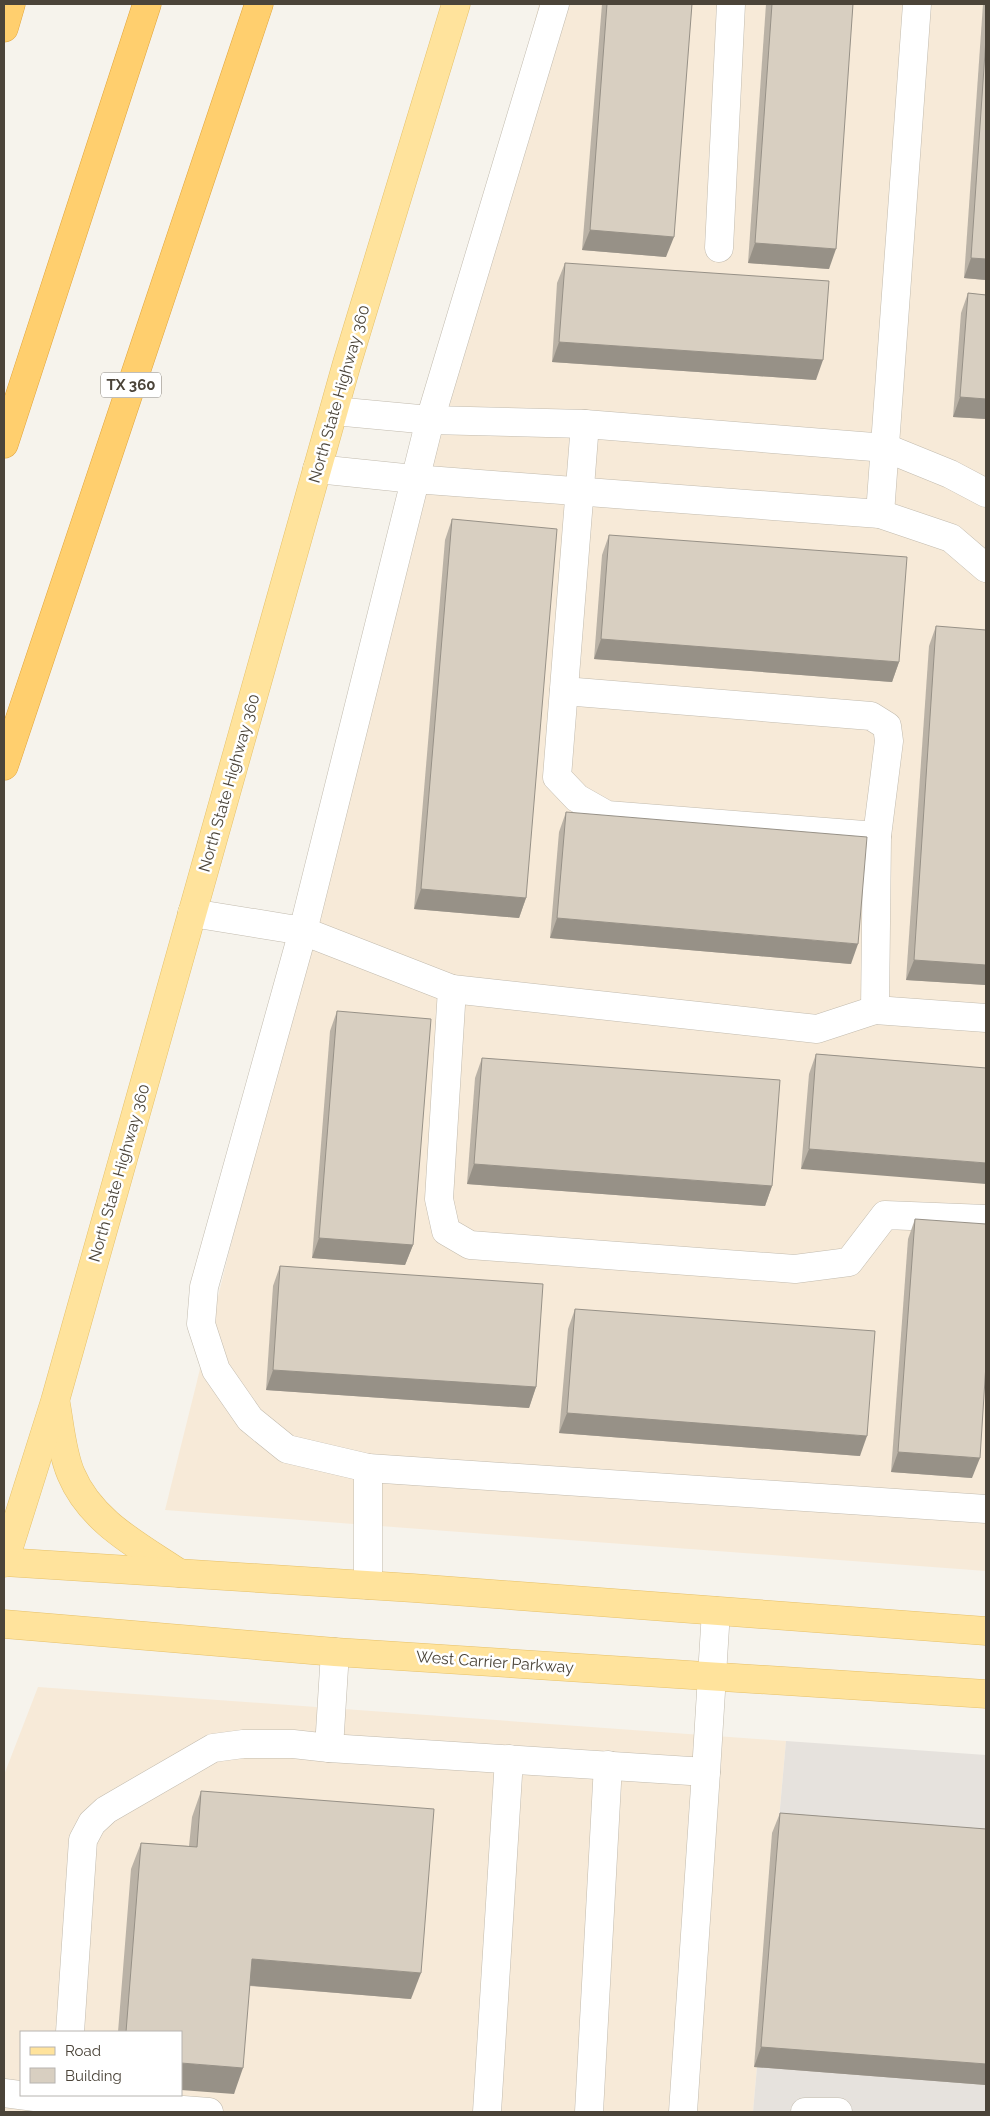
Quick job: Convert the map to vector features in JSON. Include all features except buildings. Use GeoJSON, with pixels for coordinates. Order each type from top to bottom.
{"type":"FeatureCollection","features":[{"type":"Feature","properties":{"kind":"highway"},"geometry":{"type":"LineString","coordinates":[[4,28],[11,4]]}},
{"type":"Feature","properties":{"kind":"highway"},"geometry":{"type":"LineString","coordinates":[[4,444],[147,4]]}},
{"type":"Feature","properties":{"kind":"highway","name":"TX 360"},"geometry":{"type":"LineString","coordinates":[[4,766],[259,4]]}},
{"type":"Feature","properties":{"kind":"main road","name":"North State Highway 360"},"geometry":{"type":"LineString","coordinates":[[4,1562],[55,1401],[317,469],[456,4]]}},
{"type":"Feature","properties":{"kind":"main road"},"geometry":{"type":"LineString","coordinates":[[55,1401],[71,1474],[86,1503],[113,1529],[181,1574]]}},
{"type":"Feature","properties":{"kind":"main road"},"geometry":{"type":"LineString","coordinates":[[4,1562],[368,1585],[986,1631]]}},
{"type":"Feature","properties":{"kind":"main road","name":"West Carrier Parkway"},"geometry":{"type":"LineString","coordinates":[[4,1624],[336,1652],[986,1694]]}},
{"type":"Feature","properties":{"kind":"lane"},"geometry":{"type":"LineString","coordinates":[[554,4],[414,479],[303,931],[204,1287],[201,1324],[216,1370],[250,1418],[287,1449],[368,1468],[986,1509]]}},
{"type":"Feature","properties":{"kind":"lane"},"geometry":{"type":"LineString","coordinates":[[719,248],[731,4]]}},
{"type":"Feature","properties":{"kind":"lane"},"geometry":{"type":"LineString","coordinates":[[880,514],[917,4]]}},
{"type":"Feature","properties":{"kind":"lane"},"geometry":{"type":"LineString","coordinates":[[334,411],[430,420],[585,424],[886,448],[950,474],[986,493]]}},
{"type":"Feature","properties":{"kind":"lane"},"geometry":{"type":"LineString","coordinates":[[585,424],[557,777],[578,798],[607,815],[877,836]]}},
{"type":"Feature","properties":{"kind":"lane"},"geometry":{"type":"LineString","coordinates":[[317,469],[414,479],[880,514],[951,538],[985,564]]}},
{"type":"Feature","properties":{"kind":"lane"},"geometry":{"type":"LineString","coordinates":[[564,691],[871,716],[887,726],[890,741],[877,836],[875,1010]]}},
{"type":"Feature","properties":{"kind":"lane"},"geometry":{"type":"LineString","coordinates":[[192,913],[303,931],[452,989],[817,1029],[875,1010],[986,1018]]}},
{"type":"Feature","properties":{"kind":"lane"},"geometry":{"type":"LineString","coordinates":[[452,989],[439,1199],[446,1231],[470,1246],[795,1270],[849,1262],[885,1215],[986,1219]]}},
{"type":"Feature","properties":{"kind":"lane"},"geometry":{"type":"LineString","coordinates":[[368,1468],[368,1585]]}},
{"type":"Feature","properties":{"kind":"lane"},"geometry":{"type":"LineString","coordinates":[[683,2112],[716,1612]]}},
{"type":"Feature","properties":{"kind":"lane"},"geometry":{"type":"LineString","coordinates":[[329,1748],[336,1652]]}},
{"type":"Feature","properties":{"kind":"lane"},"geometry":{"type":"LineString","coordinates":[[70,2031],[83,1840],[92,1823],[106,1810],[213,1748],[243,1744],[293,1744],[329,1748],[706,1772]]}},
{"type":"Feature","properties":{"kind":"lane"},"geometry":{"type":"LineString","coordinates":[[487,2112],[509,1759]]}},
{"type":"Feature","properties":{"kind":"lane"},"geometry":{"type":"LineString","coordinates":[[589,2112],[608,1766]]}},
{"type":"Feature","properties":{"kind":"lane"},"geometry":{"type":"LineString","coordinates":[[4,2093],[20,2096]]}},
{"type":"Feature","properties":{"kind":"lane"},"geometry":{"type":"LineString","coordinates":[[22,2096],[65,2103],[209,2112]]}},
{"type":"Feature","properties":{"kind":"lane"},"geometry":{"type":"LineString","coordinates":[[805,2112],[838,2112]]}},
{"type":"Feature","properties":{"kind":"shaded area"},"geometry":{"type":"Polygon","coordinates":[[[539,4],[986,4],[986,1571],[165,1510],[539,4]]]}},
{"type":"Feature","properties":{"kind":"shaded area"},"geometry":{"type":"Polygon","coordinates":[[[38,1687],[786,1741],[753,2112],[4,2112],[4,1775],[38,1687]]]}},
{"type":"Feature","properties":{"kind":"shaded area"},"geometry":{"type":"Polygon","coordinates":[[[786,1741],[986,1755],[986,2112],[753,2112],[786,1741]]]}}]}
